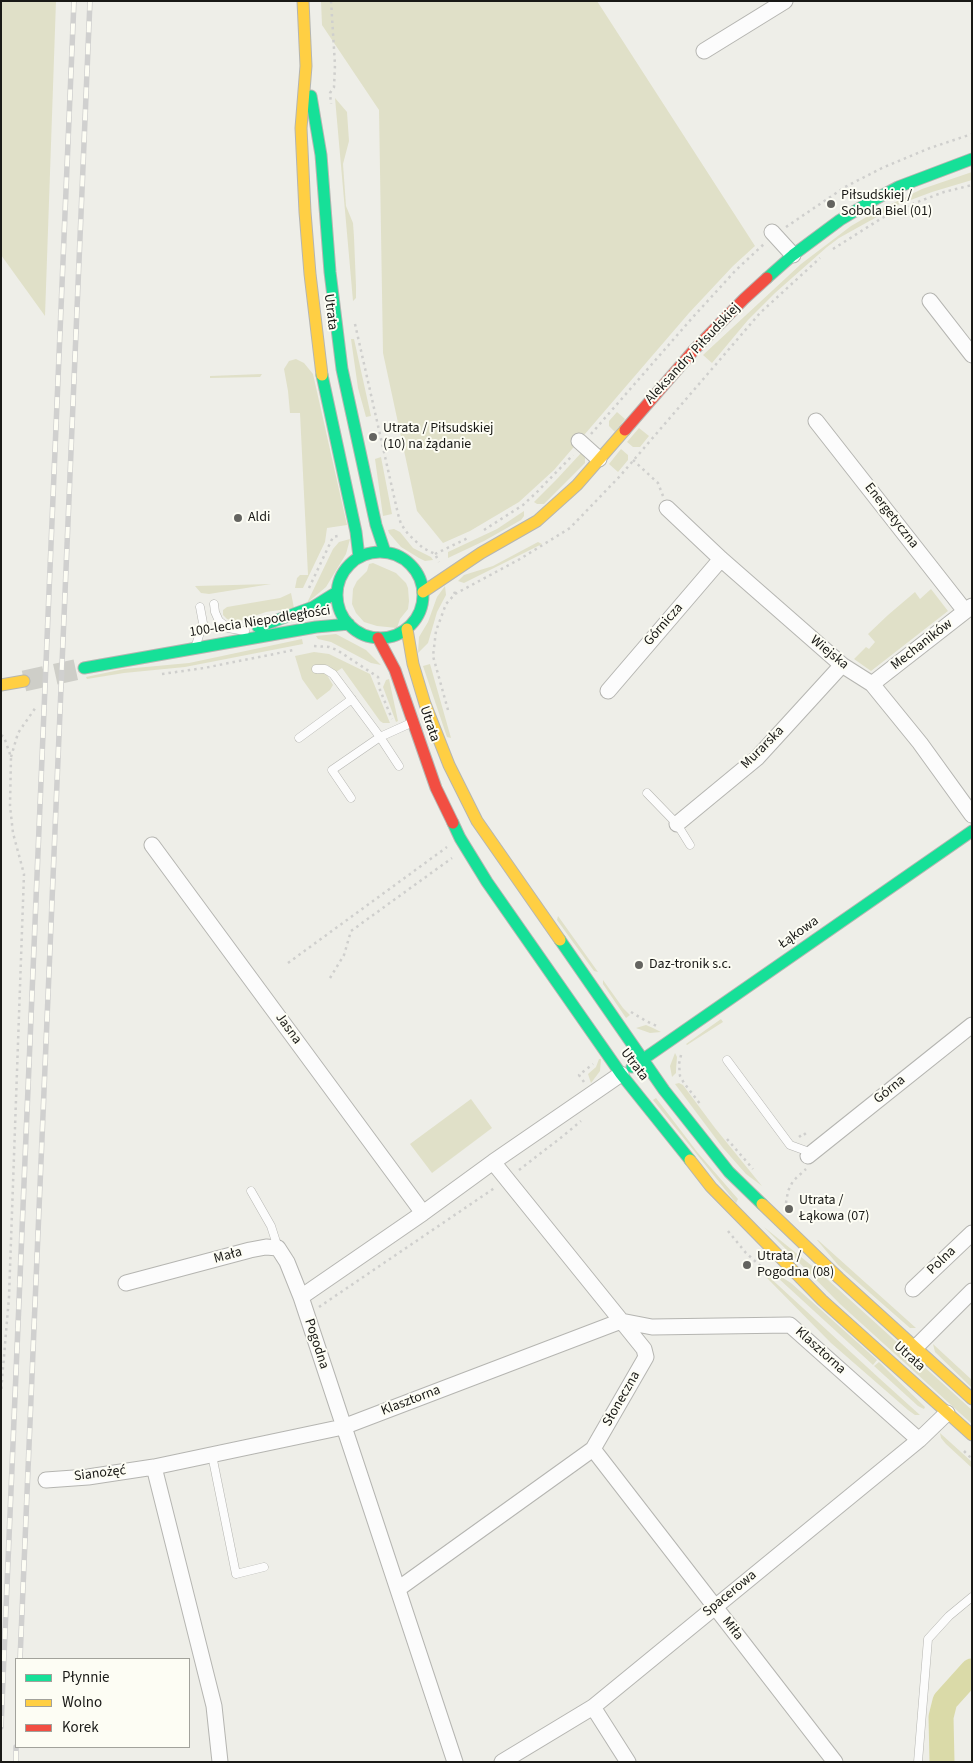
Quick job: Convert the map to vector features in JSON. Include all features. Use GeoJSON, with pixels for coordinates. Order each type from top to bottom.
{"type":"FeatureCollection","features":[{"type":"Feature","properties":{"kind":"main road","name":"Utrata"},"geometry":{"type":"LineString","coordinates":[[303,1],[306,66],[321,155],[330,272],[342,369],[376,525],[385,552]]}},
{"type":"Feature","properties":{"kind":"main road","name":"Utrata"},"geometry":{"type":"LineString","coordinates":[[306,66],[301,128],[310,274],[323,380],[356,532],[359,557]]}},
{"type":"Feature","properties":{"kind":"main road","name":"Aleksandry Piłsudskiej"},"geometry":{"type":"LineString","coordinates":[[423,592],[481,553],[537,521],[577,485],[699,344],[744,299],[793,255],[840,220],[877,198],[935,172],[972,160]]}},
{"type":"Feature","properties":{"kind":"main road"},"geometry":{"type":"LineString","coordinates":[[385,552],[396,555],[419,568],[423,592],[422,606],[416,618],[407,628],[388,637],[378,638],[365,635],[349,624],[341,611],[338,584],[350,564],[359,557],[385,552]]}},
{"type":"Feature","properties":{"kind":"main road","name":"Aleksandry Piłsudskiej"},"geometry":{"type":"LineString","coordinates":[[440,564],[481,553]]}},
{"type":"Feature","properties":{"kind":"main road","name":"100-lecia Niepodległości"},"geometry":{"type":"LineString","coordinates":[[176,651],[244,631],[313,606],[338,592]]}},
{"type":"Feature","properties":{"kind":"main road","name":"100-lecia Niepodległości"},"geometry":{"type":"LineString","coordinates":[[84,668],[316,627],[349,624]]}},
{"type":"Feature","properties":{"kind":"main road","name":"Utrata"},"geometry":{"type":"LineString","coordinates":[[407,628],[413,664],[425,704],[448,765],[477,821],[643,1060],[729,1172],[915,1348],[972,1399]]}},
{"type":"Feature","properties":{"kind":"main road","name":"Utrata"},"geometry":{"type":"LineString","coordinates":[[378,638],[394,670],[436,788],[466,849],[503,906],[621,1074],[711,1187],[822,1300],[972,1435]]}},
{"type":"Feature","properties":{"kind":"main road"},"geometry":{"type":"LineString","coordinates":[[1,685],[24,681]]}},
{"type":"Feature","properties":{"kind":"main road","name":"Łąkowa"},"geometry":{"type":"LineString","coordinates":[[621,1074],[972,831]]}},
{"type":"Feature","properties":{"kind":"street"},"geometry":{"type":"LineString","coordinates":[[704,51],[785,1]]}},
{"type":"Feature","properties":{"kind":"street"},"geometry":{"type":"LineString","coordinates":[[772,232],[793,255]]}},
{"type":"Feature","properties":{"kind":"street"},"geometry":{"type":"LineString","coordinates":[[930,301],[972,356]]}},
{"type":"Feature","properties":{"kind":"street","name":"Energetyczna"},"geometry":{"type":"LineString","coordinates":[[816,421],[969,609]]}},
{"type":"Feature","properties":{"kind":"street"},"geometry":{"type":"LineString","coordinates":[[579,441],[599,459]]}},
{"type":"Feature","properties":{"kind":"street","name":"Wiejska"},"geometry":{"type":"LineString","coordinates":[[667,508],[721,559],[842,665],[872,684],[920,743],[972,815]]}},
{"type":"Feature","properties":{"kind":"street","name":"Górnicza"},"geometry":{"type":"LineString","coordinates":[[608,691],[721,559]]}},
{"type":"Feature","properties":{"kind":"street","name":"Mechaników"},"geometry":{"type":"LineString","coordinates":[[872,684],[969,609]]}},
{"type":"Feature","properties":{"kind":"street","name":"Murarska"},"geometry":{"type":"LineString","coordinates":[[677,824],[757,758],[842,665]]}},
{"type":"Feature","properties":{"kind":"street","name":"Jasna"},"geometry":{"type":"LineString","coordinates":[[152,845],[423,1213]]}},
{"type":"Feature","properties":{"kind":"street","name":"Górna"},"geometry":{"type":"LineString","coordinates":[[810,1154],[972,1025]]}},
{"type":"Feature","properties":{"kind":"street"},"geometry":{"type":"LineString","coordinates":[[278,1248],[287,1262],[301,1297],[621,1074]]}},
{"type":"Feature","properties":{"kind":"street","name":"Słoneczna"},"geometry":{"type":"LineString","coordinates":[[398,1589],[593,1449],[646,1357],[644,1349],[493,1162]]}},
{"type":"Feature","properties":{"kind":"street","name":"Polna"},"geometry":{"type":"LineString","coordinates":[[913,1289],[972,1233]]}},
{"type":"Feature","properties":{"kind":"street","name":"Mała"},"geometry":{"type":"LineString","coordinates":[[126,1283],[250,1250],[266,1247],[278,1248]]}},
{"type":"Feature","properties":{"kind":"street"},"geometry":{"type":"LineString","coordinates":[[915,1348],[972,1291]]}},
{"type":"Feature","properties":{"kind":"street","name":"Pogodna"},"geometry":{"type":"LineString","coordinates":[[301,1297],[455,1762]]}},
{"type":"Feature","properties":{"kind":"street","name":"Klasztorna"},"geometry":{"type":"LineString","coordinates":[[154,1467],[343,1427],[620,1321],[652,1327],[790,1324],[919,1440]]}},
{"type":"Feature","properties":{"kind":"street","name":"Spacerowa"},"geometry":{"type":"LineString","coordinates":[[502,1762],[593,1708],[919,1440],[947,1413]]}},
{"type":"Feature","properties":{"kind":"street","name":"Miła"},"geometry":{"type":"LineString","coordinates":[[593,1449],[835,1762]]}},
{"type":"Feature","properties":{"kind":"street"},"geometry":{"type":"LineString","coordinates":[[154,1467],[214,1706],[220,1762]]}},
{"type":"Feature","properties":{"kind":"street","name":"Sianożęć"},"geometry":{"type":"LineString","coordinates":[[46,1480],[88,1477],[154,1467]]}},
{"type":"Feature","properties":{"kind":"street"},"geometry":{"type":"LineString","coordinates":[[593,1708],[628,1762]]}},
{"type":"Feature","properties":{"kind":"lane"},"geometry":{"type":"LineString","coordinates":[[214,604],[219,620],[228,628],[244,631]]}},
{"type":"Feature","properties":{"kind":"lane"},"geometry":{"type":"LineString","coordinates":[[196,645],[203,623],[200,607]]}},
{"type":"Feature","properties":{"kind":"lane"},"geometry":{"type":"LineString","coordinates":[[316,669],[329,670],[380,737],[399,766]]}},
{"type":"Feature","properties":{"kind":"lane"},"geometry":{"type":"LineString","coordinates":[[299,738],[352,699]]}},
{"type":"Feature","properties":{"kind":"lane"},"geometry":{"type":"LineString","coordinates":[[351,798],[332,770],[380,737],[412,723]]}},
{"type":"Feature","properties":{"kind":"lane"},"geometry":{"type":"LineString","coordinates":[[647,793],[677,824],[690,845]]}},
{"type":"Feature","properties":{"kind":"lane"},"geometry":{"type":"LineString","coordinates":[[727,1060],[790,1145],[810,1154]]}},
{"type":"Feature","properties":{"kind":"lane"},"geometry":{"type":"LineString","coordinates":[[251,1191],[271,1226],[278,1248]]}},
{"type":"Feature","properties":{"kind":"lane"},"geometry":{"type":"LineString","coordinates":[[212,1455],[236,1574],[264,1567]]}},
{"type":"Feature","properties":{"kind":"lane"},"geometry":{"type":"LineString","coordinates":[[918,1762],[928,1639],[949,1616],[972,1597]]}},
{"type":"Feature","properties":{"kind":"path"},"geometry":{"type":"LineString","coordinates":[[331,1],[334,66],[334,87],[330,93],[332,111]]}},
{"type":"Feature","properties":{"kind":"path"},"geometry":{"type":"LineString","coordinates":[[448,712],[433,656],[434,638],[446,604],[455,594],[528,554],[570,528],[595,504],[760,313],[826,253],[882,218],[906,206],[944,192],[972,185]]}},
{"type":"Feature","properties":{"kind":"path"},"geometry":{"type":"LineString","coordinates":[[353,320],[364,360],[401,524],[408,534],[423,548],[435,554],[440,564]]}},
{"type":"Feature","properties":{"kind":"path"},"geometry":{"type":"LineString","coordinates":[[633,460],[658,483],[667,508]]}},
{"type":"Feature","properties":{"kind":"path"},"geometry":{"type":"LineString","coordinates":[[446,576],[455,594]]}},
{"type":"Feature","properties":{"kind":"path"},"geometry":{"type":"LineString","coordinates":[[312,647],[320,646],[337,650],[378,677]]}},
{"type":"Feature","properties":{"kind":"path"},"geometry":{"type":"LineString","coordinates":[[160,674],[204,668],[294,650]]}},
{"type":"Feature","properties":{"kind":"path"},"geometry":{"type":"LineString","coordinates":[[1,1392],[9,1297],[24,874],[13,833],[10,806],[11,757],[18,733],[36,707]]}},
{"type":"Feature","properties":{"kind":"path"},"geometry":{"type":"LineString","coordinates":[[1,735],[4,737],[11,757]]}},
{"type":"Feature","properties":{"kind":"path"},"geometry":{"type":"LineString","coordinates":[[288,963],[460,838]]}},
{"type":"Feature","properties":{"kind":"path"},"geometry":{"type":"LineString","coordinates":[[330,978],[344,955],[351,930],[466,849]]}},
{"type":"Feature","properties":{"kind":"path"},"geometry":{"type":"LineString","coordinates":[[629,1010],[646,1021],[667,1030]]}},
{"type":"Feature","properties":{"kind":"path"},"geometry":{"type":"LineString","coordinates":[[684,1083],[706,1112]]}},
{"type":"Feature","properties":{"kind":"path"},"geometry":{"type":"LineString","coordinates":[[317,1312],[319,1307],[507,1180],[585,1117]]}},
{"type":"Feature","properties":{"kind":"path"},"geometry":{"type":"LineString","coordinates":[[722,1133],[757,1173]]}},
{"type":"Feature","properties":{"kind":"path"},"geometry":{"type":"LineString","coordinates":[[780,1198],[786,1203],[788,1191],[793,1181],[802,1172]]}},
{"type":"Feature","properties":{"kind":"green space"},"geometry":{"type":"Polygon","coordinates":[[[1,1],[56,1],[45,316],[1,255],[1,1]]]}},
{"type":"Feature","properties":{"kind":"green space"},"geometry":{"type":"Polygon","coordinates":[[[321,1],[597,1],[755,246],[733,266],[689,313],[554,470],[519,502],[470,531],[443,543],[417,511],[383,353],[379,110],[322,25],[321,1]]]}},
{"type":"Feature","properties":{"kind":"green space"},"geometry":{"type":"Polygon","coordinates":[[[335,98],[347,112],[349,141],[343,164],[346,206],[353,223],[356,298],[353,301],[335,98]]]}},
{"type":"Feature","properties":{"kind":"green space"},"geometry":{"type":"Polygon","coordinates":[[[972,172],[972,180],[900,204],[839,238],[775,293],[748,320],[712,363],[703,355],[801,264],[851,226],[922,189],[972,172]]]}},
{"type":"Feature","properties":{"kind":"green space"},"geometry":{"type":"Polygon","coordinates":[[[351,339],[354,339],[371,416],[366,417],[358,388],[351,339]]]}},
{"type":"Feature","properties":{"kind":"green space"},"geometry":{"type":"Polygon","coordinates":[[[296,359],[304,363],[313,374],[347,525],[327,528],[325,542],[303,588],[295,588],[297,578],[300,575],[308,575],[300,413],[290,413],[284,369],[289,361],[296,359]]]}},
{"type":"Feature","properties":{"kind":"green space"},"geometry":{"type":"Polygon","coordinates":[[[262,374],[260,377],[210,378],[210,376],[262,374]]]}},
{"type":"Feature","properties":{"kind":"green space"},"geometry":{"type":"Polygon","coordinates":[[[617,412],[625,419],[615,432],[609,426],[609,421],[617,412]]]}},
{"type":"Feature","properties":{"kind":"green space"},"geometry":{"type":"Polygon","coordinates":[[[639,428],[649,436],[640,447],[633,447],[627,442],[639,428]]]}},
{"type":"Feature","properties":{"kind":"green space"},"geometry":{"type":"Polygon","coordinates":[[[621,449],[628,455],[628,460],[618,472],[609,464],[621,449]]]}},
{"type":"Feature","properties":{"kind":"green space"},"geometry":{"type":"Polygon","coordinates":[[[582,452],[585,463],[544,504],[534,502],[556,480],[582,452]]]}},
{"type":"Feature","properties":{"kind":"green space"},"geometry":{"type":"Polygon","coordinates":[[[381,457],[392,514],[383,516],[375,459],[381,457]]]}},
{"type":"Feature","properties":{"kind":"green space"},"geometry":{"type":"Polygon","coordinates":[[[524,511],[524,516],[521,520],[484,541],[448,558],[448,552],[497,529],[524,511]]]}},
{"type":"Feature","properties":{"kind":"green space"},"geometry":{"type":"Polygon","coordinates":[[[394,529],[400,532],[413,548],[431,557],[433,560],[425,561],[401,547],[389,533],[388,530],[394,529]]]}},
{"type":"Feature","properties":{"kind":"green space"},"geometry":{"type":"Polygon","coordinates":[[[350,539],[346,554],[326,587],[307,603],[333,549],[339,542],[350,539]]]}},
{"type":"Feature","properties":{"kind":"green space"},"geometry":{"type":"Polygon","coordinates":[[[538,542],[542,544],[464,583],[458,581],[464,575],[493,566],[538,542]]]}},
{"type":"Feature","properties":{"kind":"green space"},"geometry":{"type":"Polygon","coordinates":[[[373,563],[396,573],[406,583],[408,588],[408,609],[400,619],[397,628],[377,626],[364,622],[356,613],[352,604],[353,589],[357,581],[367,571],[369,564],[373,563]]]}},
{"type":"Feature","properties":{"kind":"green space"},"geometry":{"type":"Polygon","coordinates":[[[271,584],[209,594],[201,593],[195,586],[271,584]]]}},
{"type":"Feature","properties":{"kind":"green space"},"geometry":{"type":"Polygon","coordinates":[[[445,586],[446,595],[437,612],[428,643],[418,653],[419,637],[428,622],[437,597],[445,586]]]}},
{"type":"Feature","properties":{"kind":"green space"},"geometry":{"type":"Polygon","coordinates":[[[931,589],[948,611],[871,671],[854,659],[866,647],[869,649],[875,642],[868,634],[888,615],[915,592],[920,599],[931,589]]]}},
{"type":"Feature","properties":{"kind":"green space"},"geometry":{"type":"Polygon","coordinates":[[[291,593],[294,608],[266,612],[237,622],[227,619],[223,615],[223,610],[227,607],[280,598],[291,593]]]}},
{"type":"Feature","properties":{"kind":"green space"},"geometry":{"type":"Polygon","coordinates":[[[336,634],[366,650],[381,665],[371,663],[331,642],[318,639],[316,636],[336,634]]]}},
{"type":"Feature","properties":{"kind":"green space"},"geometry":{"type":"Polygon","coordinates":[[[302,639],[303,644],[185,667],[87,679],[86,677],[124,669],[189,663],[302,639]]]}},
{"type":"Feature","properties":{"kind":"green space"},"geometry":{"type":"Polygon","coordinates":[[[314,652],[329,654],[370,674],[390,723],[380,721],[342,668],[336,672],[327,665],[315,665],[317,674],[324,673],[327,675],[333,685],[330,690],[317,700],[302,679],[295,656],[314,652]]]}},
{"type":"Feature","properties":{"kind":"green space"},"geometry":{"type":"Polygon","coordinates":[[[430,664],[451,738],[447,737],[423,666],[430,664]]]}},
{"type":"Feature","properties":{"kind":"green space"},"geometry":{"type":"Polygon","coordinates":[[[389,679],[398,721],[396,722],[383,687],[386,680],[389,679]]]}},
{"type":"Feature","properties":{"kind":"green space"},"geometry":{"type":"Polygon","coordinates":[[[558,916],[598,972],[594,971],[557,920],[558,916]]]}},
{"type":"Feature","properties":{"kind":"green space"},"geometry":{"type":"Polygon","coordinates":[[[603,980],[630,1015],[626,1018],[603,984],[603,980]]]}},
{"type":"Feature","properties":{"kind":"green space"},"geometry":{"type":"Polygon","coordinates":[[[721,1019],[723,1022],[686,1044],[721,1019]]]}},
{"type":"Feature","properties":{"kind":"green space"},"geometry":{"type":"Polygon","coordinates":[[[646,1025],[661,1032],[650,1033],[636,1028],[646,1025]]]}},
{"type":"Feature","properties":{"kind":"green space"},"geometry":{"type":"Polygon","coordinates":[[[675,1053],[677,1057],[676,1073],[672,1077],[670,1066],[675,1053]]]}},
{"type":"Feature","properties":{"kind":"green space"},"geometry":{"type":"Polygon","coordinates":[[[599,1059],[601,1059],[600,1071],[591,1083],[588,1074],[596,1067],[599,1059]]]}},
{"type":"Feature","properties":{"kind":"green space"},"geometry":{"type":"Polygon","coordinates":[[[675,1084],[683,1085],[762,1186],[746,1174],[723,1148],[675,1084]]]}},
{"type":"Feature","properties":{"kind":"green space"},"geometry":{"type":"Polygon","coordinates":[[[656,1098],[698,1153],[738,1199],[736,1203],[653,1100],[656,1098]]]}},
{"type":"Feature","properties":{"kind":"green space"},"geometry":{"type":"Polygon","coordinates":[[[471,1099],[492,1128],[432,1173],[410,1144],[471,1099]]]}},
{"type":"Feature","properties":{"kind":"green space"},"geometry":{"type":"Polygon","coordinates":[[[764,1227],[817,1270],[972,1410],[972,1424],[840,1304],[764,1227]]]}},
{"type":"Feature","properties":{"kind":"green space"},"geometry":{"type":"Polygon","coordinates":[[[817,1240],[916,1328],[910,1328],[838,1265],[817,1240]]]}},
{"type":"Feature","properties":{"kind":"green space"},"geometry":{"type":"Polygon","coordinates":[[[766,1267],[791,1283],[877,1360],[873,1365],[766,1267]]]}},
{"type":"Feature","properties":{"kind":"green space"},"geometry":{"type":"Polygon","coordinates":[[[766,1274],[920,1415],[915,1415],[908,1410],[831,1343],[764,1275],[766,1274]]]}},
{"type":"Feature","properties":{"kind":"green space"},"geometry":{"type":"Polygon","coordinates":[[[933,1344],[972,1380],[972,1388],[935,1352],[933,1344]]]}},
{"type":"Feature","properties":{"kind":"green space"},"geometry":{"type":"Polygon","coordinates":[[[879,1362],[925,1407],[924,1409],[918,1406],[874,1366],[879,1362]]]}},
{"type":"Feature","properties":{"kind":"green space"},"geometry":{"type":"Polygon","coordinates":[[[940,1433],[972,1462],[972,1468],[946,1444],[941,1438],[940,1433]]]}},
{"type":"Feature","properties":{"kind":"waterway"},"geometry":{"type":"LineString","coordinates":[[942,1762],[941,1717],[945,1701],[972,1671]]}},
{"type":"Feature","properties":{"kind":"tunnel"},"geometry":{"type":"LineString","coordinates":[[24,681],[84,668]]}},
{"type":"Feature","properties":{"kind":"railway"},"geometry":{"type":"LineString","coordinates":[[1,1727],[74,1]]}},
{"type":"Feature","properties":{"kind":"railway"},"geometry":{"type":"LineString","coordinates":[[20,1658],[90,1]]}},
{"type":"Feature","properties":{"kind":"railway"},"geometry":{"type":"LineString","coordinates":[[16,1748],[16,1762]]}},
{"type":"Feature","properties":{"kind":"traffic: fast"},"geometry":{"type":"LineString","coordinates":[[311,96],[321,155],[330,272],[342,369],[376,525],[385,552]]}},
{"type":"Feature","properties":{"kind":"traffic: fast"},"geometry":{"type":"LineString","coordinates":[[767,278],[793,255],[840,220],[870,202],[898,187],[972,159]]}},
{"type":"Feature","properties":{"kind":"traffic: fast"},"geometry":{"type":"LineString","coordinates":[[322,375],[356,532],[359,557]]}},
{"type":"Feature","properties":{"kind":"traffic: fast"},"geometry":{"type":"LineString","coordinates":[[380,552],[396,556],[410,565],[419,579],[423,595],[419,611],[410,625],[396,634],[380,638],[364,634],[350,625],[341,611],[337,595],[341,579],[350,565],[364,556],[380,552]]}},
{"type":"Feature","properties":{"kind":"traffic: fast"},"geometry":{"type":"LineString","coordinates":[[258,627],[313,607],[337,592]]}},
{"type":"Feature","properties":{"kind":"traffic: fast"},"geometry":{"type":"LineString","coordinates":[[84,668],[316,627],[349,624]]}},
{"type":"Feature","properties":{"kind":"traffic: fast"},"geometry":{"type":"LineString","coordinates":[[453,823],[487,882],[621,1074],[690,1160]]}},
{"type":"Feature","properties":{"kind":"traffic: fast"},"geometry":{"type":"LineString","coordinates":[[632,1067],[972,831]]}},
{"type":"Feature","properties":{"kind":"traffic: fast"},"geometry":{"type":"LineString","coordinates":[[560,940],[664,1090],[729,1172],[762,1204]]}},
{"type":"Feature","properties":{"kind":"traffic: slow"},"geometry":{"type":"LineString","coordinates":[[303,1],[306,66],[301,128],[305,212],[322,375]]}},
{"type":"Feature","properties":{"kind":"traffic: slow"},"geometry":{"type":"LineString","coordinates":[[423,592],[481,553],[537,521],[577,485],[625,430]]}},
{"type":"Feature","properties":{"kind":"traffic: slow"},"geometry":{"type":"LineString","coordinates":[[407,629],[413,664],[425,704],[449,765],[477,821],[560,940]]}},
{"type":"Feature","properties":{"kind":"traffic: slow"},"geometry":{"type":"LineString","coordinates":[[1,685],[24,681]]}},
{"type":"Feature","properties":{"kind":"traffic: slow"},"geometry":{"type":"LineString","coordinates":[[690,1160],[711,1187],[822,1300],[972,1435]]}},
{"type":"Feature","properties":{"kind":"traffic: slow"},"geometry":{"type":"LineString","coordinates":[[762,1204],[839,1278],[972,1399]]}},
{"type":"Feature","properties":{"kind":"traffic: jam"},"geometry":{"type":"LineString","coordinates":[[625,430],[694,350],[767,278]]}},
{"type":"Feature","properties":{"kind":"traffic: jam"},"geometry":{"type":"LineString","coordinates":[[378,638],[395,670],[436,788],[453,823]]}},
{"type":"Feature","properties":{"kind":"place","name":"Piłsudskiej / Sobola Biel (01)"},"geometry":{"type":"Point","coordinates":[831,204]}},
{"type":"Feature","properties":{"kind":"place","name":"Utrata / Piłsudskiej (10) na żądanie"},"geometry":{"type":"Point","coordinates":[373,437]}},
{"type":"Feature","properties":{"kind":"place","name":"Aldi"},"geometry":{"type":"Point","coordinates":[238,518]}},
{"type":"Feature","properties":{"kind":"place","name":"Daz-tronik s.c."},"geometry":{"type":"Point","coordinates":[639,965]}},
{"type":"Feature","properties":{"kind":"place","name":"Utrata / Łąkowa (07)"},"geometry":{"type":"Point","coordinates":[789,1209]}},
{"type":"Feature","properties":{"kind":"place","name":"Utrata / Pogodna (08)"},"geometry":{"type":"Point","coordinates":[747,1265]}}]}
